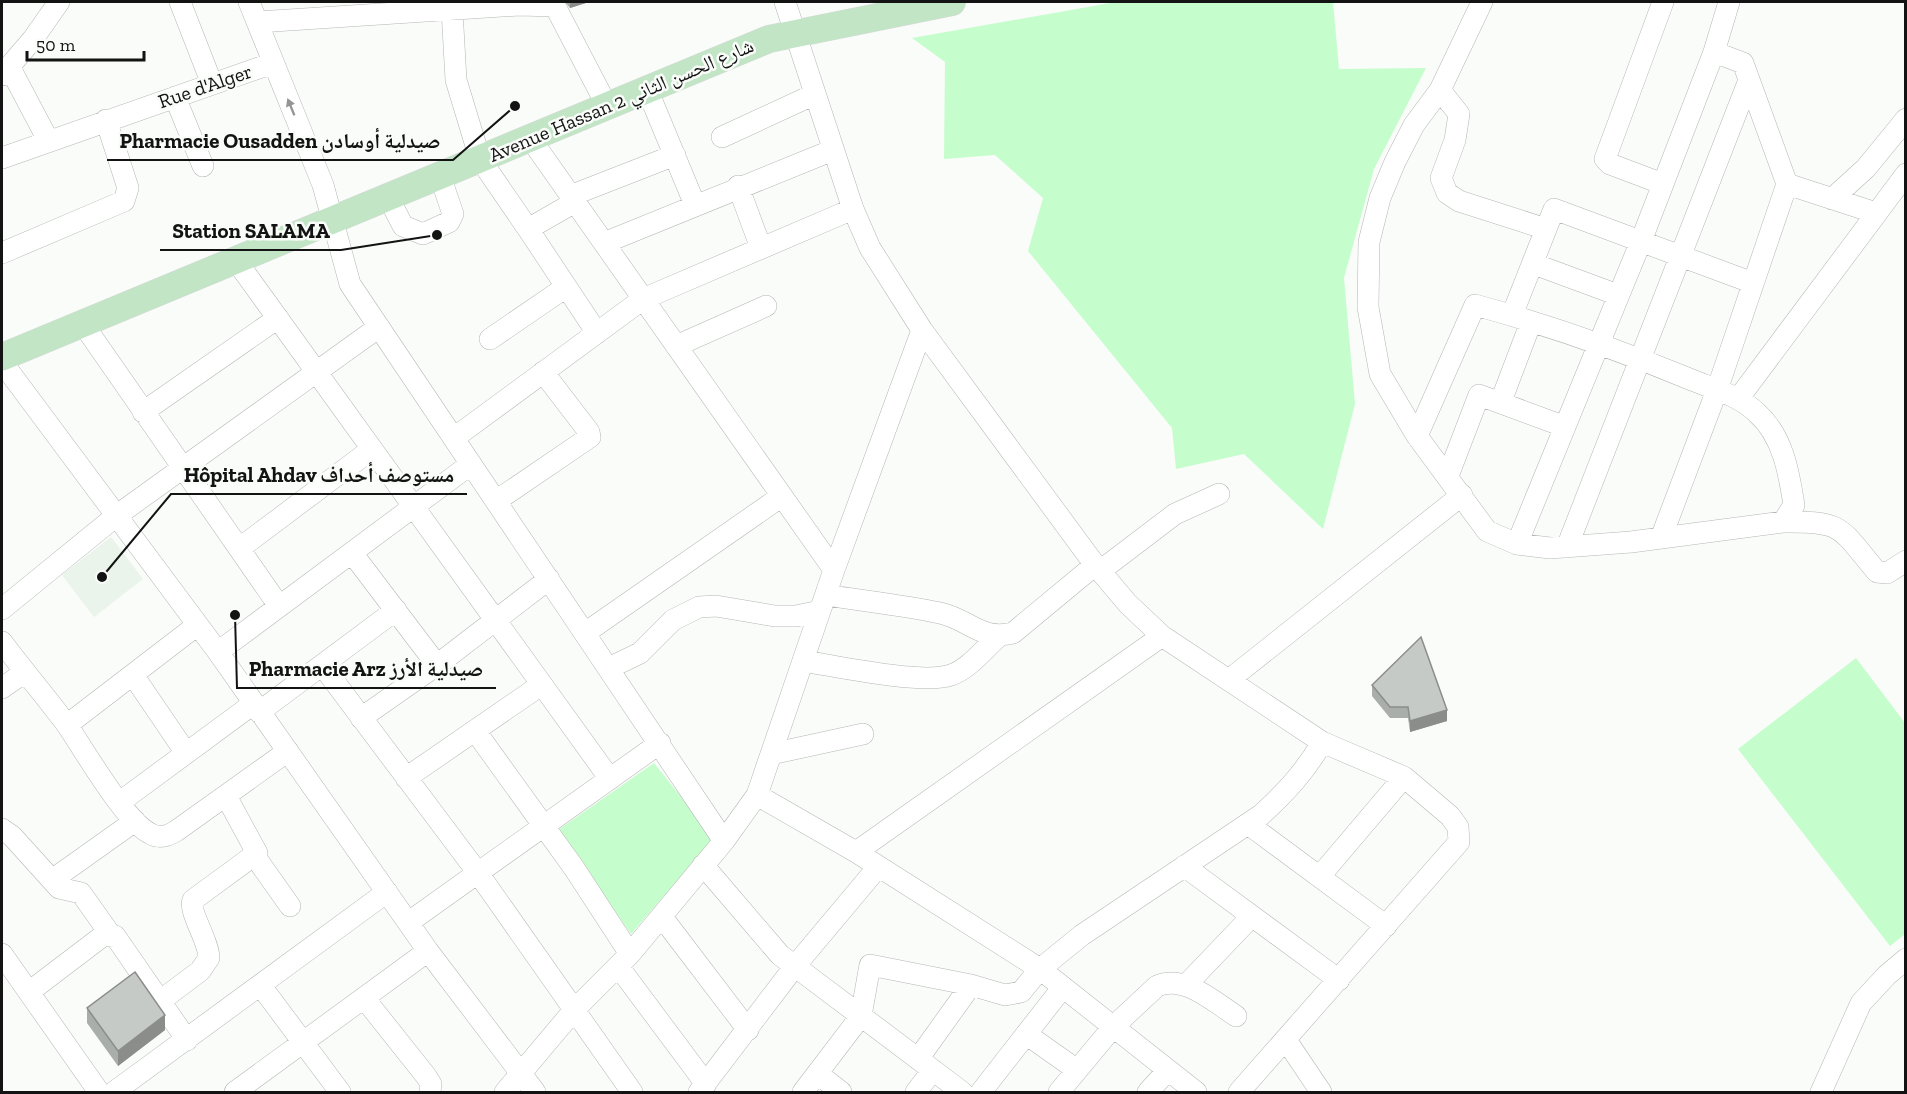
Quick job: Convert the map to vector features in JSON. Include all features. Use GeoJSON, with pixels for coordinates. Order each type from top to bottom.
{"type":"FeatureCollection","features":[{"type":"Feature","properties":{"kind":"main road","name":"Avenue Hassan 2 شارع الحسن الثاني"},"geometry":{"type":"LineString","coordinates":[[2,357],[769,39],[795,31],[952,2]]}},
{"type":"Feature","properties":{"kind":"street"},"geometry":{"type":"LineString","coordinates":[[48,140],[6,71],[59,2]]}},
{"type":"Feature","properties":{"kind":"street"},"geometry":{"type":"LineString","coordinates":[[180,2],[212,84]]}},
{"type":"Feature","properties":{"kind":"street"},"geometry":{"type":"LineString","coordinates":[[249,2],[323,184],[350,284],[724,841]]}},
{"type":"Feature","properties":{"kind":"street"},"geometry":{"type":"LineString","coordinates":[[785,2],[853,209],[870,248],[922,330],[1098,568],[1128,604],[1162,636],[1322,742],[1404,777],[1450,816],[1458,827],[1459,842],[1239,1092]]}},
{"type":"Feature","properties":{"kind":"street"},"geometry":{"type":"LineString","coordinates":[[1482,2],[1440,90],[1414,125],[1380,198],[1369,242],[1368,307],[1380,374],[1417,436],[1487,531],[1517,544],[1550,548],[1661,538],[1783,522],[1817,522],[1833,525],[1842,531],[1877,572],[1887,573],[1905,561]]}},
{"type":"Feature","properties":{"kind":"street"},"geometry":{"type":"LineString","coordinates":[[1663,2],[1605,159],[1610,164],[1663,184]]}},
{"type":"Feature","properties":{"kind":"street"},"geometry":{"type":"LineString","coordinates":[[1517,544],[1563,426],[1641,241],[1714,52],[1729,2]]}},
{"type":"Feature","properties":{"kind":"street"},"geometry":{"type":"LineString","coordinates":[[258,22],[316,10],[423,7],[452,10],[475,4],[554,4],[607,106]]}},
{"type":"Feature","properties":{"kind":"street"},"geometry":{"type":"LineString","coordinates":[[452,10],[456,80],[480,159],[597,333]]}},
{"type":"Feature","properties":{"kind":"street"},"geometry":{"type":"LineString","coordinates":[[1661,538],[1717,390],[1787,184],[1743,63],[1714,52]]}},
{"type":"Feature","properties":{"kind":"street","name":"Rue d'Alger"},"geometry":{"type":"LineString","coordinates":[[2,158],[273,63]]}},
{"type":"Feature","properties":{"kind":"street"},"geometry":{"type":"LineString","coordinates":[[1567,547],[1749,80]]}},
{"type":"Feature","properties":{"kind":"street"},"geometry":{"type":"LineString","coordinates":[[647,89],[695,205]]}},
{"type":"Feature","properties":{"kind":"street"},"geometry":{"type":"LineString","coordinates":[[1440,90],[1459,114],[1455,140],[1440,178],[1447,193],[1459,201],[1546,229]]}},
{"type":"Feature","properties":{"kind":"street"},"geometry":{"type":"LineString","coordinates":[[722,137],[815,94]]}},
{"type":"Feature","properties":{"kind":"street"},"geometry":{"type":"LineString","coordinates":[[175,97],[203,166]]}},
{"type":"Feature","properties":{"kind":"street"},"geometry":{"type":"LineString","coordinates":[[1832,198],[1866,168],[1905,119]]}},
{"type":"Feature","properties":{"kind":"street"},"geometry":{"type":"LineString","coordinates":[[2,253],[124,201],[128,189],[106,120]]}},
{"type":"Feature","properties":{"kind":"street"},"geometry":{"type":"LineString","coordinates":[[530,138],[834,570]]}},
{"type":"Feature","properties":{"kind":"street"},"geometry":{"type":"LineString","coordinates":[[604,243],[738,186],[833,150]]}},
{"type":"Feature","properties":{"kind":"street"},"geometry":{"type":"LineString","coordinates":[[528,229],[573,199],[675,155]]}},
{"type":"Feature","properties":{"kind":"street"},"geometry":{"type":"LineString","coordinates":[[1738,399],[1905,174]]}},
{"type":"Feature","properties":{"kind":"street"},"geometry":{"type":"LineString","coordinates":[[388,197],[403,226],[423,234],[449,222],[453,214],[440,176]]}},
{"type":"Feature","properties":{"kind":"street"},"geometry":{"type":"LineString","coordinates":[[1787,184],[1876,213]]}},
{"type":"Feature","properties":{"kind":"street"},"geometry":{"type":"LineString","coordinates":[[738,186],[761,248]]}},
{"type":"Feature","properties":{"kind":"street"},"geometry":{"type":"LineString","coordinates":[[454,438],[643,299],[853,209]]}},
{"type":"Feature","properties":{"kind":"street"},"geometry":{"type":"LineString","coordinates":[[1500,401],[1534,264],[1554,209],[1753,283]]}},
{"type":"Feature","properties":{"kind":"street"},"geometry":{"type":"LineString","coordinates":[[235,259],[610,779]]}},
{"type":"Feature","properties":{"kind":"street"},"geometry":{"type":"LineString","coordinates":[[1534,264],[1618,295]]}},
{"type":"Feature","properties":{"kind":"street"},"geometry":{"type":"LineString","coordinates":[[490,339],[566,287]]}},
{"type":"Feature","properties":{"kind":"street"},"geometry":{"type":"LineString","coordinates":[[1417,436],[1475,305],[1641,359],[1738,399],[1758,413],[1776,436],[1789,475],[1794,505],[1783,522]]}},
{"type":"Feature","properties":{"kind":"street"},"geometry":{"type":"LineString","coordinates":[[676,346],[766,306]]}},
{"type":"Feature","properties":{"kind":"street"},"geometry":{"type":"LineString","coordinates":[[143,412],[278,318]]}},
{"type":"Feature","properties":{"kind":"street"},"geometry":{"type":"LineString","coordinates":[[83,324],[279,606]]}},
{"type":"Feature","properties":{"kind":"street"},"geometry":{"type":"LineString","coordinates":[[2,609],[116,516],[379,327]]}},
{"type":"Feature","properties":{"kind":"street"},"geometry":{"type":"LineString","coordinates":[[505,1092],[575,1009],[624,960],[662,916],[724,841],[757,795],[834,570],[922,330]]}},
{"type":"Feature","properties":{"kind":"street"},"geometry":{"type":"LineString","coordinates":[[2,362],[196,626],[218,652],[428,951],[535,1092]]}},
{"type":"Feature","properties":{"kind":"street"},"geometry":{"type":"LineString","coordinates":[[496,501],[590,437],[589,432],[543,372]]}},
{"type":"Feature","properties":{"kind":"street"},"geometry":{"type":"LineString","coordinates":[[1448,476],[1477,398],[1484,395],[1563,426]]}},
{"type":"Feature","properties":{"kind":"street"},"geometry":{"type":"LineString","coordinates":[[240,548],[372,449]]}},
{"type":"Feature","properties":{"kind":"street"},"geometry":{"type":"LineString","coordinates":[[218,652],[471,464]]}},
{"type":"Feature","properties":{"kind":"street"},"geometry":{"type":"LineString","coordinates":[[802,661],[926,679],[951,675],[967,666],[998,637],[1013,633],[1098,568],[1175,514],[1219,494]]}},
{"type":"Feature","properties":{"kind":"street"},"geometry":{"type":"LineString","coordinates":[[1230,679],[1462,495]]}},
{"type":"Feature","properties":{"kind":"street"},"geometry":{"type":"LineString","coordinates":[[585,633],[782,496]]}},
{"type":"Feature","properties":{"kind":"street"},"geometry":{"type":"LineString","coordinates":[[352,553],[437,665]]}},
{"type":"Feature","properties":{"kind":"street"},"geometry":{"type":"LineString","coordinates":[[361,718],[437,665],[549,579]]}},
{"type":"Feature","properties":{"kind":"street"},"geometry":{"type":"LineString","coordinates":[[609,668],[640,653],[673,620],[699,607],[716,606],[775,616],[796,616],[823,603],[942,613],[978,631],[998,637]]}},
{"type":"Feature","properties":{"kind":"street"},"geometry":{"type":"LineString","coordinates":[[120,802],[186,753],[322,665],[396,610]]}},
{"type":"Feature","properties":{"kind":"street"},"geometry":{"type":"LineString","coordinates":[[67,725],[196,626]]}},
{"type":"Feature","properties":{"kind":"street"},"geometry":{"type":"LineString","coordinates":[[856,852],[1162,636]]}},
{"type":"Feature","properties":{"kind":"street"},"geometry":{"type":"LineString","coordinates":[[2,642],[67,725],[120,802],[149,834],[167,836],[288,751]]}},
{"type":"Feature","properties":{"kind":"street"},"geometry":{"type":"LineString","coordinates":[[322,665],[478,873],[632,1092]]}},
{"type":"Feature","properties":{"kind":"street"},"geometry":{"type":"LineString","coordinates":[[2,688],[25,672]]}},
{"type":"Feature","properties":{"kind":"street"},"geometry":{"type":"LineString","coordinates":[[133,675],[186,753]]}},
{"type":"Feature","properties":{"kind":"street"},"geometry":{"type":"LineString","coordinates":[[406,778],[541,686]]}},
{"type":"Feature","properties":{"kind":"street"},"geometry":{"type":"LineString","coordinates":[[476,732],[544,826],[702,1088],[795,966],[878,867]]}},
{"type":"Feature","properties":{"kind":"street"},"geometry":{"type":"LineString","coordinates":[[771,754],[863,734]]}},
{"type":"Feature","properties":{"kind":"street"},"geometry":{"type":"LineString","coordinates":[[803,1092],[861,1016],[870,965],[970,985],[1005,995],[1017,994],[1040,969],[1082,935],[1248,824],[1281,796],[1310,763],[1322,742]]}},
{"type":"Feature","properties":{"kind":"street"},"geometry":{"type":"LineString","coordinates":[[409,922],[660,743]]}},
{"type":"Feature","properties":{"kind":"street"},"geometry":{"type":"LineString","coordinates":[[1320,876],[1404,777]]}},
{"type":"Feature","properties":{"kind":"street"},"geometry":{"type":"LineString","coordinates":[[757,795],[856,852],[1040,969],[1196,1092]]}},
{"type":"Feature","properties":{"kind":"street"},"geometry":{"type":"LineString","coordinates":[[160,1001],[200,971],[209,958],[205,936],[191,909],[193,900],[254,855],[256,850],[226,796]]}},
{"type":"Feature","properties":{"kind":"street"},"geometry":{"type":"LineString","coordinates":[[52,880],[135,821]]}},
{"type":"Feature","properties":{"kind":"street"},"geometry":{"type":"LineString","coordinates":[[1248,824],[1386,926]]}},
{"type":"Feature","properties":{"kind":"street"},"geometry":{"type":"LineString","coordinates":[[2,830],[12,836],[59,888],[81,893],[110,934],[115,936],[187,1040]]}},
{"type":"Feature","properties":{"kind":"street"},"geometry":{"type":"LineString","coordinates":[[254,855],[290,906]]}},
{"type":"Feature","properties":{"kind":"street"},"geometry":{"type":"LineString","coordinates":[[703,865],[780,955],[962,1092]]}},
{"type":"Feature","properties":{"kind":"street"},"geometry":{"type":"LineString","coordinates":[[1184,866],[1339,980]]}},
{"type":"Feature","properties":{"kind":"street"},"geometry":{"type":"LineString","coordinates":[[114,1092],[261,987],[387,892]]}},
{"type":"Feature","properties":{"kind":"street"},"geometry":{"type":"LineString","coordinates":[[662,916],[748,1030]]}},
{"type":"Feature","properties":{"kind":"street"},"geometry":{"type":"LineString","coordinates":[[1186,985],[1252,916]]}},
{"type":"Feature","properties":{"kind":"street"},"geometry":{"type":"LineString","coordinates":[[29,992],[104,935],[110,934]]}},
{"type":"Feature","properties":{"kind":"street"},"geometry":{"type":"LineString","coordinates":[[235,1092],[428,951]]}},
{"type":"Feature","properties":{"kind":"street"},"geometry":{"type":"LineString","coordinates":[[2,954],[99,1092]]}},
{"type":"Feature","properties":{"kind":"street"},"geometry":{"type":"LineString","coordinates":[[1821,1092],[1861,1003],[1905,959]]}},
{"type":"Feature","properties":{"kind":"street"},"geometry":{"type":"LineString","coordinates":[[1059,1092],[1113,1027],[1157,986],[1177,982],[1186,985],[1236,1016]]}},
{"type":"Feature","properties":{"kind":"street"},"geometry":{"type":"LineString","coordinates":[[916,1092],[926,1065],[970,985]]}},
{"type":"Feature","properties":{"kind":"street"},"geometry":{"type":"LineString","coordinates":[[261,987],[337,1092]]}},
{"type":"Feature","properties":{"kind":"street"},"geometry":{"type":"LineString","coordinates":[[981,1092],[1063,987]]}},
{"type":"Feature","properties":{"kind":"street"},"geometry":{"type":"LineString","coordinates":[[364,998],[426,1076],[431,1084],[430,1092]]}},
{"type":"Feature","properties":{"kind":"street"},"geometry":{"type":"LineString","coordinates":[[1026,1034],[1077,1070]]}},
{"type":"Feature","properties":{"kind":"street"},"geometry":{"type":"LineString","coordinates":[[1286,1040],[1321,1092]]}},
{"type":"Feature","properties":{"kind":"street"},"geometry":{"type":"LineString","coordinates":[[1148,1092],[1168,1070]]}},
{"type":"Feature","properties":{"kind":"street"},"geometry":{"type":"LineString","coordinates":[[818,1074],[841,1092]]}},
{"type":"Feature","properties":{"kind":"shaded area"},"geometry":{"type":"Polygon","coordinates":[[[111,537],[143,579],[94,617],[62,575],[111,537]]]}},
{"type":"Feature","properties":{"kind":"green space"},"geometry":{"type":"Polygon","coordinates":[[[1116,2],[1333,2],[1339,69],[1426,68],[1374,169],[1344,278],[1355,404],[1323,529],[1244,454],[1176,469],[1172,428],[1028,251],[1043,198],[995,155],[944,159],[945,62],[912,38],[1116,2]]]}},
{"type":"Feature","properties":{"kind":"green space"},"geometry":{"type":"Polygon","coordinates":[[[1856,658],[1905,723],[1905,934],[1890,946],[1738,749],[1856,658]]]}},
{"type":"Feature","properties":{"kind":"green space"},"geometry":{"type":"Polygon","coordinates":[[[654,763],[714,838],[631,934],[558,830],[654,763]]]}},
{"type":"Feature","properties":{"kind":"building"},"geometry":{"type":"Polygon","coordinates":[[[1421,637],[1447,710],[1410,721],[1408,707],[1390,707],[1372,685],[1421,637]]]}},
{"type":"Feature","properties":{"kind":"building"},"geometry":{"type":"Polygon","coordinates":[[[135,972],[165,1015],[118,1051],[87,1008],[135,972]]]}},
{"type":"Feature","properties":{"kind":"place","name":"Pharmacie Ousadden صيدلية أوسادن"},"geometry":{"type":"Point","coordinates":[515,106]}},
{"type":"Feature","properties":{"kind":"place","name":"Station SALAMA"},"geometry":{"type":"Point","coordinates":[437,235]}},
{"type":"Feature","properties":{"kind":"place","name":"Hôpital Ahdav مستوصف أحداف"},"geometry":{"type":"Point","coordinates":[102,577]}},
{"type":"Feature","properties":{"kind":"place","name":"Pharmacie Arz صيدلية الأرز"},"geometry":{"type":"Point","coordinates":[235,615]}}]}
